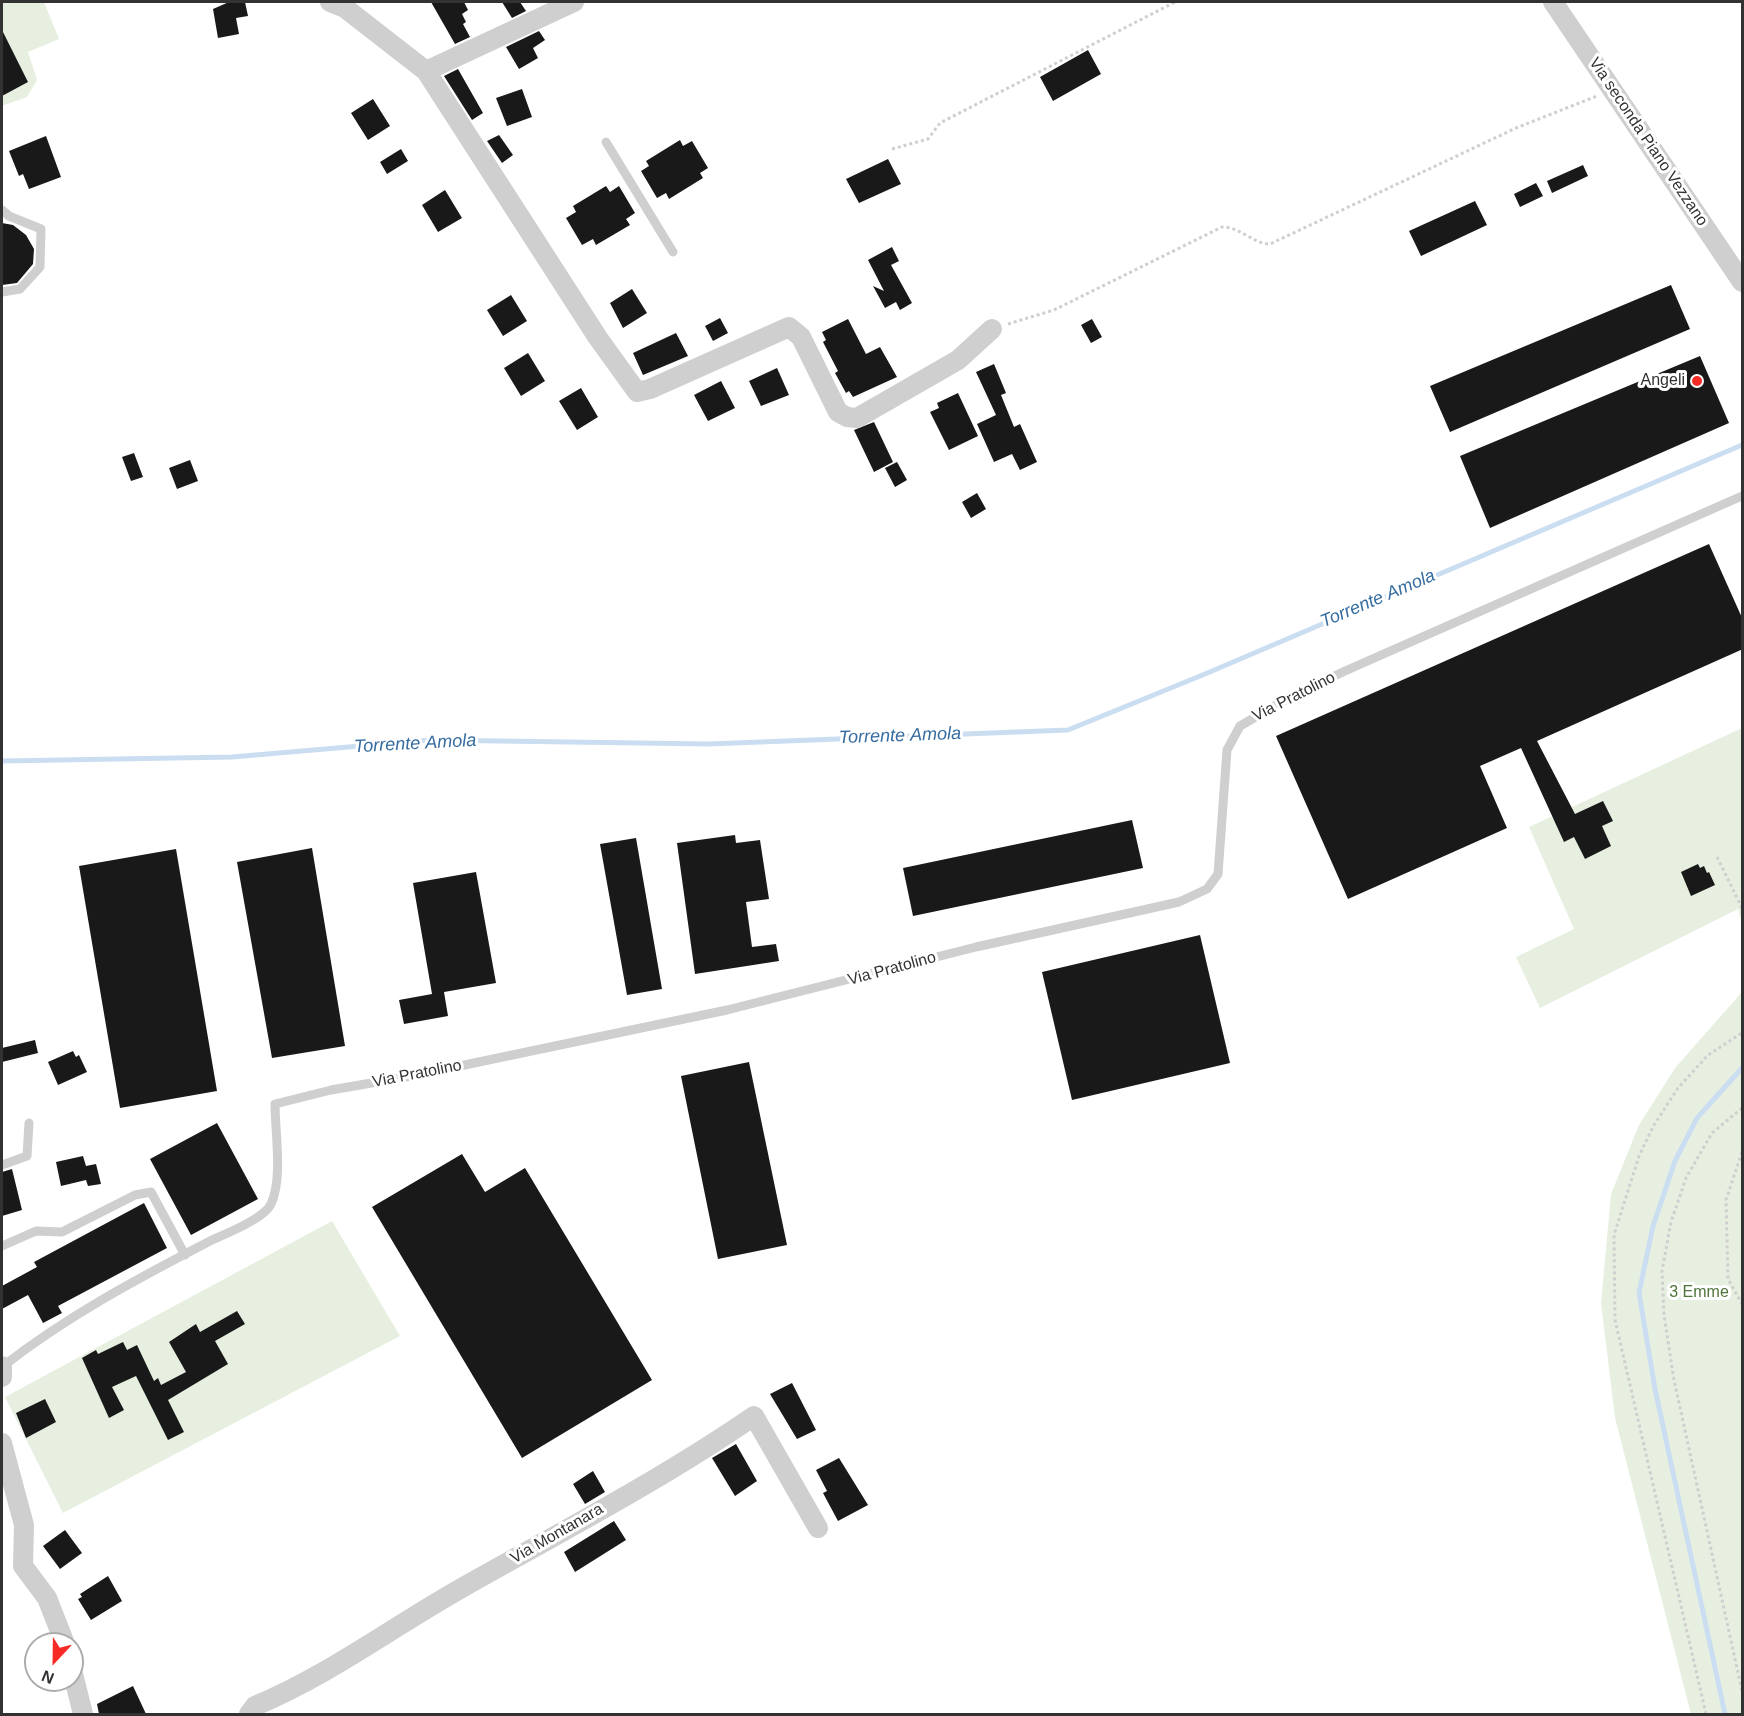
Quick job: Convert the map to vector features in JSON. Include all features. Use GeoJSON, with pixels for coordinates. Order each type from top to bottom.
{"type":"FeatureCollection","features":[{"type":"Feature","properties":{"kind":"street"},"geometry":{"type":"LineString","coordinates":[[330,2],[345,8],[426,71],[598,338],[637,392],[650,389],[789,327],[801,337],[838,412],[847,417],[857,417],[958,360],[992,329]]}},
{"type":"Feature","properties":{"kind":"street"},"geometry":{"type":"LineString","coordinates":[[426,71],[574,2]]}},
{"type":"Feature","properties":{"kind":"street","name":"Via seconda Piano Vezzano"},"geometry":{"type":"LineString","coordinates":[[1553,2],[1743,282]]}},
{"type":"Feature","properties":{"kind":"street"},"geometry":{"type":"LineString","coordinates":[[2,1367],[2,1377]]}},
{"type":"Feature","properties":{"kind":"street","name":"Via Montanara"},"geometry":{"type":"LineString","coordinates":[[249,1714],[255,1706],[330,1670],[458,1590],[555,1536],[725,1436],[754,1416],[818,1528]]}},
{"type":"Feature","properties":{"kind":"street"},"geometry":{"type":"LineString","coordinates":[[2,1443],[24,1525],[23,1566],[47,1598],[60,1632]]}},
{"type":"Feature","properties":{"kind":"street"},"geometry":{"type":"LineString","coordinates":[[78,1692],[83,1714]]}},
{"type":"Feature","properties":{"kind":"lane"},"geometry":{"type":"LineString","coordinates":[[606,142],[674,252]]}},
{"type":"Feature","properties":{"kind":"lane"},"geometry":{"type":"LineString","coordinates":[[2,210],[9,216],[40,229],[40,267],[20,289],[2,292]]}},
{"type":"Feature","properties":{"kind":"lane","name":"Via Pratolino"},"geometry":{"type":"LineString","coordinates":[[2,1367],[57,1326],[107,1295],[243,1226],[270,1207],[277,1187],[275,1104],[331,1090],[412,1076],[727,1010],[976,947],[1179,902],[1207,888],[1218,874],[1227,750],[1240,726],[1290,697],[1345,671],[1743,496]]}},
{"type":"Feature","properties":{"kind":"lane"},"geometry":{"type":"LineString","coordinates":[[2,1165],[27,1156],[29,1123]]}},
{"type":"Feature","properties":{"kind":"lane"},"geometry":{"type":"LineString","coordinates":[[2,1246],[36,1231],[62,1232],[135,1196],[151,1192],[184,1255]]}},
{"type":"Feature","properties":{"kind":"path"},"geometry":{"type":"LineString","coordinates":[[892,148],[928,139],[940,123],[1175,2]]}},
{"type":"Feature","properties":{"kind":"path"},"geometry":{"type":"LineString","coordinates":[[992,329],[1054,310],[1222,227],[1234,227],[1263,244],[1270,244],[1516,128],[1613,91]]}},
{"type":"Feature","properties":{"kind":"path"},"geometry":{"type":"LineString","coordinates":[[1717,856],[1743,908]]}},
{"type":"Feature","properties":{"kind":"path"},"geometry":{"type":"LineString","coordinates":[[1706,1714],[1616,1320],[1614,1235],[1639,1156],[1654,1125],[1678,1088],[1708,1055],[1743,1033]]}},
{"type":"Feature","properties":{"kind":"path"},"geometry":{"type":"LineString","coordinates":[[1743,1108],[1713,1132],[1686,1178],[1671,1222],[1662,1271],[1664,1315],[1674,1380],[1743,1691]]}},
{"type":"Feature","properties":{"kind":"path"},"geometry":{"type":"LineString","coordinates":[[1743,1152],[1726,1200],[1728,1279],[1743,1304]]}},
{"type":"Feature","properties":{"kind":"green space"},"geometry":{"type":"Polygon","coordinates":[[[2,2],[44,2],[59,39],[28,52],[37,80],[27,97],[2,106],[2,2]]]}},
{"type":"Feature","properties":{"kind":"green space"},"geometry":{"type":"Polygon","coordinates":[[[1742,728],[1742,924],[1738,909],[1540,1008],[1516,957],[1574,929],[1529,827],[1742,728]]]}},
{"type":"Feature","properties":{"kind":"green space","name":"3 Emme"},"geometry":{"type":"Polygon","coordinates":[[[1742,992],[1742,1714],[1691,1714],[1615,1418],[1601,1303],[1611,1194],[1639,1125],[1675,1068],[1742,992]]]}},
{"type":"Feature","properties":{"kind":"green space"},"geometry":{"type":"Polygon","coordinates":[[[332,1221],[400,1336],[63,1513],[5,1397],[332,1221]]]}},
{"type":"Feature","properties":{"kind":"building"},"geometry":{"type":"Polygon","coordinates":[[[229,2],[245,2],[248,16],[236,18],[239,34],[218,38],[213,9],[229,2]]]}},
{"type":"Feature","properties":{"kind":"building"},"geometry":{"type":"Polygon","coordinates":[[[431,2],[464,2],[468,10],[462,14],[466,22],[463,24],[470,37],[455,44],[431,2]]]}},
{"type":"Feature","properties":{"kind":"building"},"geometry":{"type":"Polygon","coordinates":[[[502,2],[520,2],[526,11],[512,18],[502,2]]]}},
{"type":"Feature","properties":{"kind":"building"},"geometry":{"type":"Polygon","coordinates":[[[2,30],[28,82],[2,96],[2,30]]]}},
{"type":"Feature","properties":{"kind":"building"},"geometry":{"type":"Polygon","coordinates":[[[539,31],[545,40],[533,48],[538,58],[519,69],[506,47],[539,31]]]}},
{"type":"Feature","properties":{"kind":"building"},"geometry":{"type":"Polygon","coordinates":[[[1088,50],[1101,74],[1053,101],[1040,77],[1088,50]]]}},
{"type":"Feature","properties":{"kind":"building"},"geometry":{"type":"Polygon","coordinates":[[[458,69],[483,113],[472,120],[444,76],[458,69]]]}},
{"type":"Feature","properties":{"kind":"building"},"geometry":{"type":"Polygon","coordinates":[[[522,89],[532,117],[507,126],[496,98],[522,89]]]}},
{"type":"Feature","properties":{"kind":"building"},"geometry":{"type":"Polygon","coordinates":[[[373,99],[390,126],[368,140],[351,113],[373,99]]]}},
{"type":"Feature","properties":{"kind":"building"},"geometry":{"type":"Polygon","coordinates":[[[499,135],[513,155],[502,163],[487,141],[499,135]]]}},
{"type":"Feature","properties":{"kind":"building"},"geometry":{"type":"Polygon","coordinates":[[[46,136],[61,177],[29,189],[23,174],[19,176],[9,151],[46,136]]]}},
{"type":"Feature","properties":{"kind":"building"},"geometry":{"type":"Polygon","coordinates":[[[680,140],[683,146],[692,141],[708,168],[700,173],[703,178],[669,199],[666,193],[657,198],[641,171],[649,166],[646,161],[680,140]]]}},
{"type":"Feature","properties":{"kind":"building"},"geometry":{"type":"Polygon","coordinates":[[[401,149],[408,161],[387,174],[380,162],[401,149]]]}},
{"type":"Feature","properties":{"kind":"building"},"geometry":{"type":"Polygon","coordinates":[[[888,159],[901,184],[859,203],[846,179],[888,159]]]}},
{"type":"Feature","properties":{"kind":"building"},"geometry":{"type":"Polygon","coordinates":[[[1583,165],[1588,176],[1552,193],[1547,181],[1583,165]]]}},
{"type":"Feature","properties":{"kind":"building"},"geometry":{"type":"Polygon","coordinates":[[[1536,183],[1543,196],[1520,207],[1514,194],[1536,183]]]}},
{"type":"Feature","properties":{"kind":"building"},"geometry":{"type":"Polygon","coordinates":[[[606,186],[610,192],[619,186],[635,213],[626,219],[630,225],[596,245],[593,239],[582,245],[566,218],[576,212],[573,206],[606,186]]]}},
{"type":"Feature","properties":{"kind":"building"},"geometry":{"type":"Polygon","coordinates":[[[445,190],[462,218],[438,232],[422,205],[445,190]]]}},
{"type":"Feature","properties":{"kind":"building"},"geometry":{"type":"Polygon","coordinates":[[[1475,201],[1487,225],[1421,256],[1409,231],[1475,201]]]}},
{"type":"Feature","properties":{"kind":"building"},"geometry":{"type":"Polygon","coordinates":[[[2,223],[13,225],[26,235],[34,249],[33,264],[17,283],[2,285],[2,223]]]}},
{"type":"Feature","properties":{"kind":"building"},"geometry":{"type":"Polygon","coordinates":[[[892,247],[899,261],[891,265],[912,303],[900,310],[896,302],[885,308],[873,286],[884,291],[868,260],[892,247]]]}},
{"type":"Feature","properties":{"kind":"building"},"geometry":{"type":"Polygon","coordinates":[[[1671,285],[1690,329],[1450,432],[1430,386],[1671,285]]]}},
{"type":"Feature","properties":{"kind":"building"},"geometry":{"type":"Polygon","coordinates":[[[632,289],[647,313],[623,328],[610,303],[632,289]]]}},
{"type":"Feature","properties":{"kind":"building"},"geometry":{"type":"Polygon","coordinates":[[[511,295],[527,321],[503,336],[487,310],[511,295]]]}},
{"type":"Feature","properties":{"kind":"building"},"geometry":{"type":"Polygon","coordinates":[[[720,318],[728,333],[713,341],[705,326],[720,318]]]}},
{"type":"Feature","properties":{"kind":"building"},"geometry":{"type":"Polygon","coordinates":[[[848,319],[866,354],[880,347],[897,377],[853,397],[849,391],[846,393],[835,373],[838,371],[823,342],[826,340],[822,332],[848,319]]]}},
{"type":"Feature","properties":{"kind":"building"},"geometry":{"type":"Polygon","coordinates":[[[1092,319],[1102,337],[1091,343],[1081,325],[1092,319]]]}},
{"type":"Feature","properties":{"kind":"building"},"geometry":{"type":"Polygon","coordinates":[[[676,333],[688,356],[643,375],[633,353],[676,333]]]}},
{"type":"Feature","properties":{"kind":"building"},"geometry":{"type":"Polygon","coordinates":[[[528,353],[545,381],[521,396],[504,368],[528,353]]]}},
{"type":"Feature","properties":{"kind":"building"},"geometry":{"type":"Polygon","coordinates":[[[1700,356],[1729,423],[1490,528],[1460,456],[1700,356]]]}},
{"type":"Feature","properties":{"kind":"building"},"geometry":{"type":"Polygon","coordinates":[[[994,364],[1006,393],[1001,395],[1014,427],[1020,424],[1037,462],[1020,470],[1012,454],[994,462],[977,424],[996,415],[976,372],[994,364]]]}},
{"type":"Feature","properties":{"kind":"building"},"geometry":{"type":"Polygon","coordinates":[[[777,368],[789,395],[761,406],[749,381],[777,368]]]}},
{"type":"Feature","properties":{"kind":"building"},"geometry":{"type":"Polygon","coordinates":[[[721,381],[735,408],[708,421],[694,395],[721,381]]]}},
{"type":"Feature","properties":{"kind":"building"},"geometry":{"type":"Polygon","coordinates":[[[581,388],[598,417],[577,430],[559,401],[581,388]]]}},
{"type":"Feature","properties":{"kind":"building"},"geometry":{"type":"Polygon","coordinates":[[[958,393],[978,436],[949,450],[930,412],[939,408],[937,403],[958,393]]]}},
{"type":"Feature","properties":{"kind":"building"},"geometry":{"type":"Polygon","coordinates":[[[874,422],[893,462],[874,472],[854,430],[874,422]]]}},
{"type":"Feature","properties":{"kind":"building"},"geometry":{"type":"Polygon","coordinates":[[[134,453],[143,477],[131,481],[122,457],[134,453]]]}},
{"type":"Feature","properties":{"kind":"building"},"geometry":{"type":"Polygon","coordinates":[[[190,460],[198,481],[177,489],[169,468],[190,460]]]}},
{"type":"Feature","properties":{"kind":"building"},"geometry":{"type":"Polygon","coordinates":[[[897,462],[907,480],[895,487],[885,468],[897,462]]]}},
{"type":"Feature","properties":{"kind":"building"},"geometry":{"type":"Polygon","coordinates":[[[977,493],[986,509],[971,518],[962,502],[977,493]]]}},
{"type":"Feature","properties":{"kind":"building"},"geometry":{"type":"Polygon","coordinates":[[[1709,544],[1743,620],[1743,649],[1537,741],[1575,814],[1603,801],[1613,821],[1602,826],[1611,846],[1585,859],[1574,837],[1564,842],[1521,748],[1480,766],[1507,828],[1348,899],[1276,736],[1709,544]]]}},
{"type":"Feature","properties":{"kind":"building"},"geometry":{"type":"Polygon","coordinates":[[[1132,820],[1143,868],[913,916],[903,868],[1132,820]]]}},
{"type":"Feature","properties":{"kind":"building"},"geometry":{"type":"Polygon","coordinates":[[[735,835],[736,843],[760,840],[769,899],[746,902],[752,947],[776,944],[779,961],[695,974],[677,843],[735,835]]]}},
{"type":"Feature","properties":{"kind":"building"},"geometry":{"type":"Polygon","coordinates":[[[636,838],[662,989],[627,995],[600,844],[636,838]]]}},
{"type":"Feature","properties":{"kind":"building"},"geometry":{"type":"Polygon","coordinates":[[[312,848],[345,1046],[272,1058],[237,862],[312,848]]]}},
{"type":"Feature","properties":{"kind":"building"},"geometry":{"type":"Polygon","coordinates":[[[176,849],[217,1091],[120,1108],[79,866],[176,849]]]}},
{"type":"Feature","properties":{"kind":"building"},"geometry":{"type":"Polygon","coordinates":[[[1698,864],[1700,868],[1704,866],[1707,873],[1709,872],[1715,885],[1691,896],[1681,872],[1698,864]]]}},
{"type":"Feature","properties":{"kind":"building"},"geometry":{"type":"Polygon","coordinates":[[[476,872],[496,983],[444,992],[448,1016],[404,1024],[399,1000],[432,994],[413,883],[476,872]]]}},
{"type":"Feature","properties":{"kind":"building"},"geometry":{"type":"Polygon","coordinates":[[[1200,935],[1230,1063],[1072,1100],[1042,972],[1200,935]]]}},
{"type":"Feature","properties":{"kind":"building"},"geometry":{"type":"Polygon","coordinates":[[[35,1040],[38,1053],[2,1062],[2,1048],[35,1040]]]}},
{"type":"Feature","properties":{"kind":"building"},"geometry":{"type":"Polygon","coordinates":[[[73,1051],[76,1057],[79,1055],[87,1072],[58,1085],[48,1062],[73,1051]]]}},
{"type":"Feature","properties":{"kind":"building"},"geometry":{"type":"Polygon","coordinates":[[[749,1062],[787,1245],[718,1259],[681,1076],[749,1062]]]}},
{"type":"Feature","properties":{"kind":"building"},"geometry":{"type":"Polygon","coordinates":[[[217,1123],[258,1199],[191,1235],[150,1159],[217,1123]]]}},
{"type":"Feature","properties":{"kind":"building"},"geometry":{"type":"Polygon","coordinates":[[[462,1154],[485,1192],[525,1168],[652,1380],[522,1458],[372,1207],[462,1154]]]}},
{"type":"Feature","properties":{"kind":"building"},"geometry":{"type":"Polygon","coordinates":[[[83,1156],[86,1166],[96,1164],[101,1184],[88,1186],[86,1180],[61,1186],[56,1162],[83,1156]]]}},
{"type":"Feature","properties":{"kind":"building"},"geometry":{"type":"Polygon","coordinates":[[[12,1169],[22,1210],[2,1216],[2,1172],[12,1169]]]}},
{"type":"Feature","properties":{"kind":"building"},"geometry":{"type":"Polygon","coordinates":[[[144,1203],[167,1248],[58,1306],[62,1313],[43,1323],[28,1295],[2,1309],[2,1286],[37,1267],[34,1262],[144,1203]]]}},
{"type":"Feature","properties":{"kind":"building"},"geometry":{"type":"Polygon","coordinates":[[[237,1311],[245,1324],[215,1341],[228,1364],[168,1400],[184,1432],[168,1440],[136,1376],[112,1387],[124,1410],[109,1418],[82,1358],[96,1350],[98,1354],[123,1342],[127,1350],[137,1345],[154,1381],[158,1378],[161,1385],[186,1372],[169,1342],[196,1324],[200,1332],[237,1311]]]}},
{"type":"Feature","properties":{"kind":"building"},"geometry":{"type":"Polygon","coordinates":[[[792,1383],[816,1430],[797,1439],[770,1394],[792,1383]]]}},
{"type":"Feature","properties":{"kind":"building"},"geometry":{"type":"Polygon","coordinates":[[[45,1399],[56,1422],[26,1438],[16,1413],[45,1399]]]}},
{"type":"Feature","properties":{"kind":"building"},"geometry":{"type":"Polygon","coordinates":[[[736,1444],[757,1481],[735,1496],[712,1458],[736,1444]]]}},
{"type":"Feature","properties":{"kind":"building"},"geometry":{"type":"Polygon","coordinates":[[[839,1458],[868,1505],[838,1521],[823,1493],[827,1491],[816,1470],[839,1458]]]}},
{"type":"Feature","properties":{"kind":"building"},"geometry":{"type":"Polygon","coordinates":[[[593,1471],[605,1492],[585,1504],[573,1484],[593,1471]]]}},
{"type":"Feature","properties":{"kind":"building"},"geometry":{"type":"Polygon","coordinates":[[[614,1521],[626,1540],[575,1572],[564,1552],[614,1521]]]}},
{"type":"Feature","properties":{"kind":"building"},"geometry":{"type":"Polygon","coordinates":[[[65,1530],[82,1553],[60,1569],[43,1546],[65,1530]]]}},
{"type":"Feature","properties":{"kind":"building"},"geometry":{"type":"Polygon","coordinates":[[[108,1576],[122,1601],[91,1620],[78,1599],[82,1597],[80,1594],[108,1576]]]}},
{"type":"Feature","properties":{"kind":"building"},"geometry":{"type":"Polygon","coordinates":[[[133,1686],[146,1714],[99,1714],[97,1704],[133,1686]]]}},
{"type":"Feature","properties":{"kind":"waterway","name":"Torrente Amola"},"geometry":{"type":"LineString","coordinates":[[2,761],[232,757],[430,740],[709,744],[1068,730],[1742,445]]}},
{"type":"Feature","properties":{"kind":"waterway"},"geometry":{"type":"LineString","coordinates":[[1725,1714],[1655,1389],[1639,1293],[1653,1226],[1675,1161],[1697,1118],[1742,1068]]}},
{"type":"Feature","properties":{"kind":"place","name":"Angeli"},"geometry":{"type":"Point","coordinates":[1697,381]}}]}
